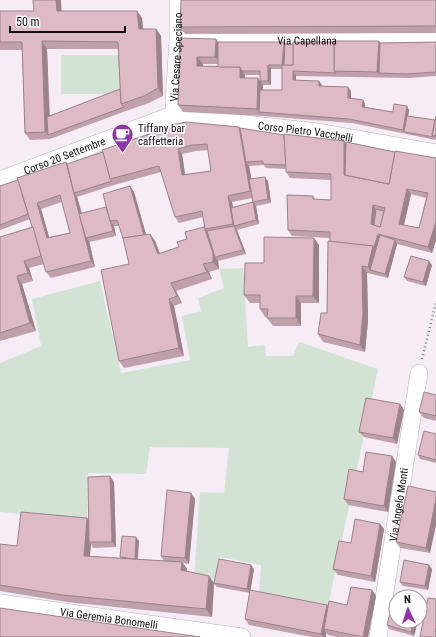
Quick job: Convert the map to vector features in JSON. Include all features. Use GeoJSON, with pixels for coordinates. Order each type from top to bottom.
{"type":"FeatureCollection","features":[{"type":"Feature","properties":{"kind":"street","name":"Via Cesare Speciano"},"geometry":{"type":"LineString","coordinates":[[175,114],[174,100],[178,41],[178,0]]}},
{"type":"Feature","properties":{"kind":"street","name":"Via Capellana"},"geometry":{"type":"LineString","coordinates":[[178,41],[436,40]]}},
{"type":"Feature","properties":{"kind":"street","name":"Corso Pietro Vacchelli"},"geometry":{"type":"LineString","coordinates":[[175,114],[182,117],[318,132],[436,153]]}},
{"type":"Feature","properties":{"kind":"street","name":"Corso 20 Settembre"},"geometry":{"type":"LineString","coordinates":[[0,180],[175,114]]}},
{"type":"Feature","properties":{"kind":"street","name":"Via Angelo Monti"},"geometry":{"type":"LineString","coordinates":[[378,637],[419,373]]}},
{"type":"Feature","properties":{"kind":"street","name":"Via Geremia Bonomelli"},"geometry":{"type":"LineString","coordinates":[[0,603],[242,637]]}},
{"type":"Feature","properties":{"kind":"path"},"geometry":{"type":"LineString","coordinates":[[419,373],[436,302]]}},
{"type":"Feature","properties":{"kind":"green space"},"geometry":{"type":"Polygon","coordinates":[[[61,55],[119,55],[120,94],[61,94],[61,55]]]}},
{"type":"Feature","properties":{"kind":"green space"},"geometry":{"type":"Polygon","coordinates":[[[243,268],[248,347],[265,345],[266,356],[293,356],[299,342],[378,369],[328,606],[259,593],[261,565],[220,557],[219,578],[194,579],[200,492],[224,493],[229,448],[150,447],[146,474],[88,473],[87,520],[0,512],[0,363],[41,346],[32,299],[100,281],[121,373],[190,360],[182,316],[201,311],[198,298],[224,288],[219,269],[243,268]]]}},
{"type":"Feature","properties":{"kind":"building"},"geometry":{"type":"Polygon","coordinates":[[[33,0],[56,0],[57,11],[137,11],[139,29],[156,29],[158,88],[144,96],[121,104],[118,42],[42,41],[45,132],[25,133],[22,42],[0,42],[0,11],[34,11],[33,0]]]}},
{"type":"Feature","properties":{"kind":"building"},"geometry":{"type":"Polygon","coordinates":[[[181,0],[436,0],[436,26],[180,27],[181,0]]]}},
{"type":"Feature","properties":{"kind":"building"},"geometry":{"type":"Polygon","coordinates":[[[180,38],[216,39],[215,57],[197,57],[197,66],[240,67],[240,78],[258,78],[257,109],[178,105],[180,38]]]}},
{"type":"Feature","properties":{"kind":"building"},"geometry":{"type":"Polygon","coordinates":[[[334,41],[379,41],[377,72],[334,71],[334,41]]]}},
{"type":"Feature","properties":{"kind":"building"},"geometry":{"type":"Polygon","coordinates":[[[218,42],[284,42],[282,65],[268,65],[268,81],[260,81],[260,71],[242,71],[240,67],[218,67],[218,42]]]}},
{"type":"Feature","properties":{"kind":"building"},"geometry":{"type":"Polygon","coordinates":[[[293,42],[334,42],[334,71],[336,73],[293,71],[293,80],[319,81],[319,86],[348,87],[348,98],[363,100],[362,107],[393,112],[394,104],[407,106],[403,130],[349,119],[259,112],[260,90],[282,90],[282,65],[293,65],[293,42]]]}},
{"type":"Feature","properties":{"kind":"building"},"geometry":{"type":"Polygon","coordinates":[[[436,42],[436,72],[406,74],[379,73],[380,43],[436,42]]]}},
{"type":"Feature","properties":{"kind":"building"},"geometry":{"type":"Polygon","coordinates":[[[285,44],[293,44],[293,65],[284,65],[285,44]]]}},
{"type":"Feature","properties":{"kind":"building"},"geometry":{"type":"Polygon","coordinates":[[[120,89],[121,104],[124,107],[48,135],[47,117],[120,89]]]}},
{"type":"Feature","properties":{"kind":"building"},"geometry":{"type":"Polygon","coordinates":[[[407,116],[435,120],[432,135],[434,137],[404,132],[407,116]]]}},
{"type":"Feature","properties":{"kind":"building"},"geometry":{"type":"Polygon","coordinates":[[[436,116],[436,136],[432,135],[436,116]]]}},
{"type":"Feature","properties":{"kind":"building"},"geometry":{"type":"Polygon","coordinates":[[[186,122],[239,127],[250,191],[228,196],[233,224],[205,229],[202,211],[175,217],[159,166],[110,179],[102,150],[176,124],[186,122]],[[207,144],[192,145],[178,149],[182,175],[211,171],[207,144]]]}},
{"type":"Feature","properties":{"kind":"building"},"geometry":{"type":"Polygon","coordinates":[[[240,128],[284,135],[286,165],[263,164],[263,161],[246,162],[240,128]]]}},
{"type":"Feature","properties":{"kind":"building"},"geometry":{"type":"Polygon","coordinates":[[[284,134],[344,141],[344,175],[389,184],[395,151],[436,158],[436,222],[428,247],[378,234],[374,247],[330,242],[330,232],[288,230],[287,195],[313,196],[313,199],[331,200],[331,174],[286,172],[284,134]],[[407,189],[399,224],[419,228],[428,193],[407,189]],[[373,205],[371,224],[380,227],[385,208],[373,205]]]}},
{"type":"Feature","properties":{"kind":"building"},"geometry":{"type":"Polygon","coordinates":[[[346,142],[395,152],[389,184],[345,175],[346,142]]]}},
{"type":"Feature","properties":{"kind":"building"},"geometry":{"type":"Polygon","coordinates":[[[103,152],[110,179],[112,181],[74,193],[67,164],[103,152]]]}},
{"type":"Feature","properties":{"kind":"building"},"geometry":{"type":"Polygon","coordinates":[[[66,162],[91,261],[46,272],[17,178],[66,162]],[[60,195],[37,203],[47,238],[70,233],[60,195]]]}},
{"type":"Feature","properties":{"kind":"building"},"geometry":{"type":"Polygon","coordinates":[[[265,177],[268,199],[253,202],[249,179],[265,177]]]}},
{"type":"Feature","properties":{"kind":"building"},"geometry":{"type":"Polygon","coordinates":[[[18,180],[28,214],[0,225],[0,186],[18,180]]]}},
{"type":"Feature","properties":{"kind":"building"},"geometry":{"type":"Polygon","coordinates":[[[130,186],[144,235],[123,238],[117,220],[110,221],[103,194],[130,186]]]}},
{"type":"Feature","properties":{"kind":"building"},"geometry":{"type":"Polygon","coordinates":[[[253,202],[256,220],[234,226],[231,208],[253,202]]]}},
{"type":"Feature","properties":{"kind":"building"},"geometry":{"type":"Polygon","coordinates":[[[106,207],[113,231],[86,238],[79,214],[106,207]]]}},
{"type":"Feature","properties":{"kind":"building"},"geometry":{"type":"Polygon","coordinates":[[[376,209],[384,211],[380,227],[374,225],[376,209]]]}},
{"type":"Feature","properties":{"kind":"building"},"geometry":{"type":"Polygon","coordinates":[[[234,226],[243,250],[215,257],[207,231],[234,226]]]}},
{"type":"Feature","properties":{"kind":"building"},"geometry":{"type":"Polygon","coordinates":[[[33,227],[41,256],[24,261],[28,273],[17,276],[30,323],[0,333],[0,237],[33,227]]]}},
{"type":"Feature","properties":{"kind":"building"},"geometry":{"type":"Polygon","coordinates":[[[204,227],[213,253],[213,262],[203,264],[207,272],[171,283],[177,296],[169,299],[179,348],[119,361],[101,270],[129,264],[123,238],[150,234],[158,254],[179,247],[177,242],[187,239],[185,232],[204,227]]]}},
{"type":"Feature","properties":{"kind":"building"},"geometry":{"type":"Polygon","coordinates":[[[380,235],[395,240],[385,274],[370,270],[380,235]]]}},
{"type":"Feature","properties":{"kind":"building"},"geometry":{"type":"Polygon","coordinates":[[[264,237],[314,238],[313,296],[296,296],[296,318],[267,318],[268,309],[260,309],[260,295],[244,295],[245,263],[264,263],[264,237]]]}},
{"type":"Feature","properties":{"kind":"building"},"geometry":{"type":"Polygon","coordinates":[[[328,241],[373,246],[368,267],[362,266],[363,314],[360,345],[318,334],[321,313],[327,313],[328,241]]]}},
{"type":"Feature","properties":{"kind":"building"},"geometry":{"type":"Polygon","coordinates":[[[411,256],[429,261],[423,282],[404,277],[411,256]]]}},
{"type":"Feature","properties":{"kind":"building"},"geometry":{"type":"Polygon","coordinates":[[[424,392],[436,395],[436,416],[419,412],[424,392]]]}},
{"type":"Feature","properties":{"kind":"building"},"geometry":{"type":"Polygon","coordinates":[[[366,398],[400,404],[393,438],[359,432],[366,398]]]}},
{"type":"Feature","properties":{"kind":"building"},"geometry":{"type":"Polygon","coordinates":[[[424,431],[436,434],[436,460],[418,455],[424,431]]]}},
{"type":"Feature","properties":{"kind":"building"},"geometry":{"type":"Polygon","coordinates":[[[366,452],[392,456],[384,506],[344,499],[349,469],[363,472],[366,452]]]}},
{"type":"Feature","properties":{"kind":"building"},"geometry":{"type":"Polygon","coordinates":[[[110,476],[112,542],[89,542],[88,477],[110,476]]]}},
{"type":"Feature","properties":{"kind":"building"},"geometry":{"type":"Polygon","coordinates":[[[408,486],[436,492],[436,499],[426,548],[396,542],[408,486]]]}},
{"type":"Feature","properties":{"kind":"building"},"geometry":{"type":"Polygon","coordinates":[[[167,490],[191,493],[185,558],[161,556],[167,490]]]}},
{"type":"Feature","properties":{"kind":"building"},"geometry":{"type":"Polygon","coordinates":[[[21,512],[87,518],[84,556],[182,562],[181,570],[209,576],[206,609],[62,595],[0,585],[0,544],[17,546],[21,512]]]}},
{"type":"Feature","properties":{"kind":"building"},"geometry":{"type":"Polygon","coordinates":[[[355,519],[380,524],[371,576],[333,569],[339,541],[351,543],[355,519]]]}},
{"type":"Feature","properties":{"kind":"building"},"geometry":{"type":"Polygon","coordinates":[[[122,536],[136,537],[135,559],[120,557],[122,536]]]}},
{"type":"Feature","properties":{"kind":"building"},"geometry":{"type":"Polygon","coordinates":[[[219,559],[251,565],[247,589],[214,583],[219,559]]]}},
{"type":"Feature","properties":{"kind":"building"},"geometry":{"type":"Polygon","coordinates":[[[404,560],[429,565],[425,586],[400,582],[404,560]]]}},
{"type":"Feature","properties":{"kind":"building"},"geometry":{"type":"Polygon","coordinates":[[[351,587],[372,590],[363,637],[324,629],[329,601],[347,605],[351,587]]]}},
{"type":"Feature","properties":{"kind":"building"},"geometry":{"type":"Polygon","coordinates":[[[250,590],[327,605],[321,634],[245,619],[250,590]]]}},
{"type":"Feature","properties":{"kind":"building"},"geometry":{"type":"Polygon","coordinates":[[[428,598],[436,599],[436,637],[420,637],[422,629],[428,629],[428,598]]]}},
{"type":"Feature","properties":{"kind":"building"},"geometry":{"type":"Polygon","coordinates":[[[0,608],[200,637],[0,637],[0,608]]]}},
{"type":"Feature","properties":{"kind":"building"},"geometry":{"type":"Polygon","coordinates":[[[401,629],[412,629],[411,632],[401,629]]]}},
{"type":"Feature","properties":{"kind":"place","name":"Tiffany bar caffetteria"},"geometry":{"type":"Point","coordinates":[122,154]}}]}
